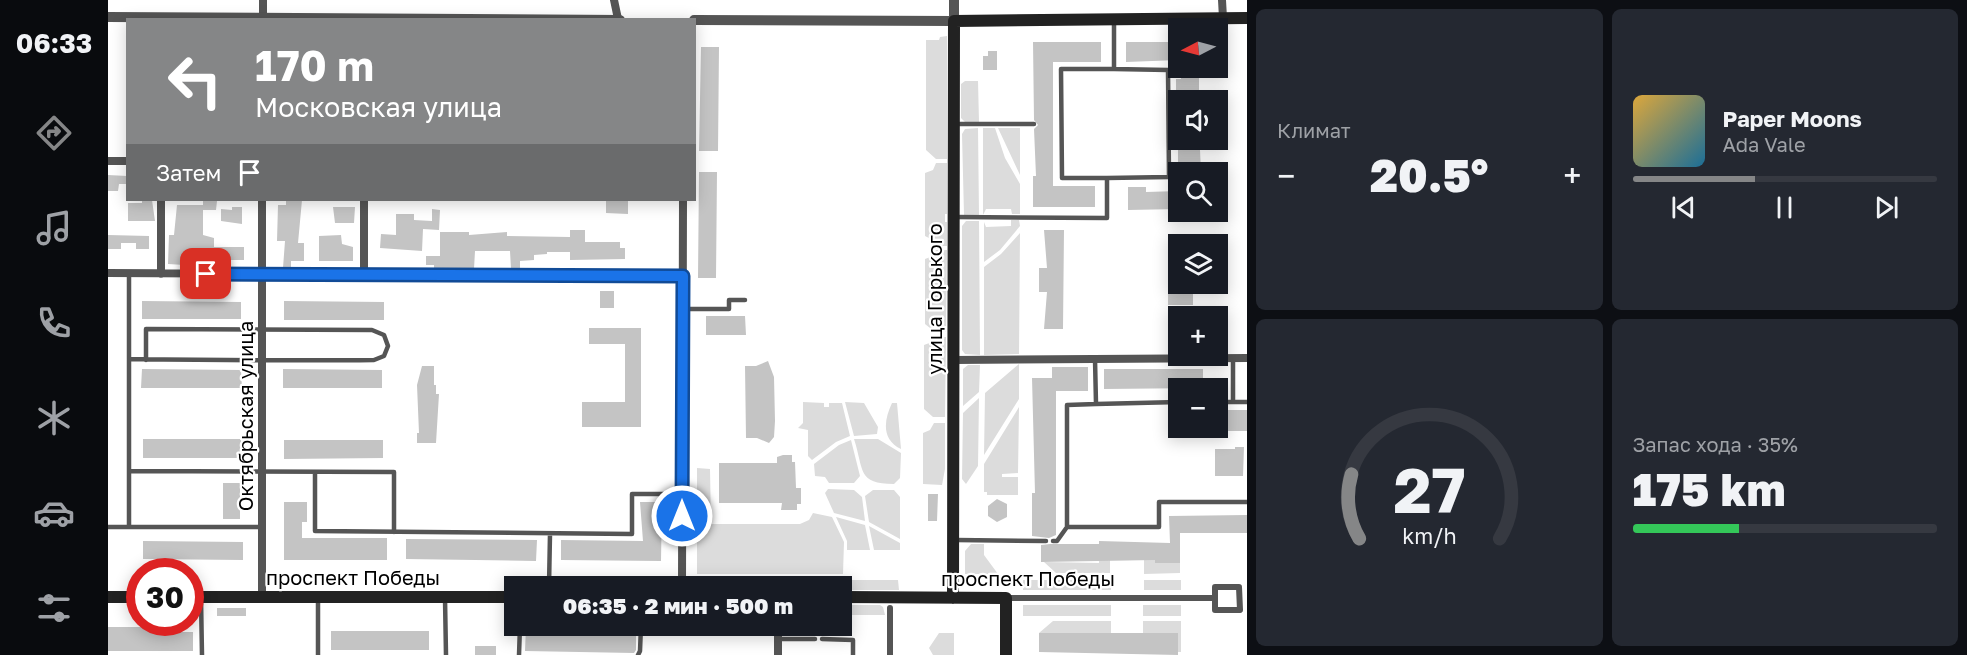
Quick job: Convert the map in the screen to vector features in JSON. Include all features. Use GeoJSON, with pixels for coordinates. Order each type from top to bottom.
{"type":"FeatureCollection","features":[{"type":"Feature","properties":{"kind":"main road"},"geometry":{"type":"LineString","coordinates":[[1228,18],[1247,18]]}},
{"type":"Feature","properties":{"kind":"main road"},"geometry":{"type":"LineString","coordinates":[[954,21],[1168,19]]}},
{"type":"Feature","properties":{"kind":"main road","name":"улица Горького"},"geometry":{"type":"LineString","coordinates":[[953,598],[954,21]]}},
{"type":"Feature","properties":{"kind":"main road"},"geometry":{"type":"LineString","coordinates":[[108,597],[126,597]]}},
{"type":"Feature","properties":{"kind":"main road","name":"проспект Победы"},"geometry":{"type":"LineString","coordinates":[[204,597],[504,597]]}},
{"type":"Feature","properties":{"kind":"main road","name":"проспект Победы"},"geometry":{"type":"LineString","coordinates":[[852,598],[890,603],[953,598],[1006,598]]}},
{"type":"Feature","properties":{"kind":"main road"},"geometry":{"type":"LineString","coordinates":[[1006,598],[1006,655]]}},
{"type":"Feature","properties":{"kind":"street"},"geometry":{"type":"LineString","coordinates":[[263,0],[263,18]]}},
{"type":"Feature","properties":{"kind":"street"},"geometry":{"type":"LineString","coordinates":[[614,0],[618,18]]}},
{"type":"Feature","properties":{"kind":"street","name":"улица Горького"},"geometry":{"type":"LineString","coordinates":[[954,0],[954,21]]}},
{"type":"Feature","properties":{"kind":"street"},"geometry":{"type":"LineString","coordinates":[[1222,0],[1223,18]]}},
{"type":"Feature","properties":{"kind":"street"},"geometry":{"type":"LineString","coordinates":[[108,17],[162,18]]}},
{"type":"Feature","properties":{"kind":"street"},"geometry":{"type":"LineString","coordinates":[[696,20],[954,21]]}},
{"type":"Feature","properties":{"kind":"street"},"geometry":{"type":"LineString","coordinates":[[108,161],[126,161]]}},
{"type":"Feature","properties":{"kind":"street"},"geometry":{"type":"LineString","coordinates":[[161,201],[161,274]]}},
{"type":"Feature","properties":{"kind":"street","name":"Октябрьская улица"},"geometry":{"type":"LineString","coordinates":[[262,201],[262,597]]}},
{"type":"Feature","properties":{"kind":"street"},"geometry":{"type":"LineString","coordinates":[[364,201],[364,274]]}},
{"type":"Feature","properties":{"kind":"street"},"geometry":{"type":"LineString","coordinates":[[682,576],[683,201]]}},
{"type":"Feature","properties":{"kind":"street"},"geometry":{"type":"LineString","coordinates":[[108,273],[683,276]]}},
{"type":"Feature","properties":{"kind":"street"},"geometry":{"type":"LineString","coordinates":[[954,360],[1247,358]]}},
{"type":"Feature","properties":{"kind":"street"},"geometry":{"type":"LineString","coordinates":[[1215,587],[1239,587],[1243,598],[1240,610],[1215,610],[1215,598],[1215,587]]}},
{"type":"Feature","properties":{"kind":"street","name":"проспект Победы"},"geometry":{"type":"LineString","coordinates":[[1006,598],[1215,598]]}},
{"type":"Feature","properties":{"kind":"street"},"geometry":{"type":"LineString","coordinates":[[890,603],[890,655]]}},
{"type":"Feature","properties":{"kind":"street"},"geometry":{"type":"LineString","coordinates":[[778,639],[778,655]]}},
{"type":"Feature","properties":{"kind":"lane"},"geometry":{"type":"LineString","coordinates":[[1114,19],[1114,69]]}},
{"type":"Feature","properties":{"kind":"lane"},"geometry":{"type":"LineString","coordinates":[[1061,69],[1168,70],[1169,177],[1062,178],[1061,124],[1061,69]]}},
{"type":"Feature","properties":{"kind":"lane"},"geometry":{"type":"LineString","coordinates":[[954,124],[1034,124]]}},
{"type":"Feature","properties":{"kind":"lane"},"geometry":{"type":"LineString","coordinates":[[1053,124],[1061,124]]}},
{"type":"Feature","properties":{"kind":"lane"},"geometry":{"type":"LineString","coordinates":[[954,217],[1107,218],[1107,178]]}},
{"type":"Feature","properties":{"kind":"lane"},"geometry":{"type":"LineString","coordinates":[[129,273],[129,527]]}},
{"type":"Feature","properties":{"kind":"lane"},"geometry":{"type":"LineString","coordinates":[[682,309],[729,309],[729,300],[745,300]]}},
{"type":"Feature","properties":{"kind":"lane"},"geometry":{"type":"LineString","coordinates":[[129,359],[146,360],[374,360],[384,356],[388,346],[384,335],[375,331],[146,329],[146,360]]}},
{"type":"Feature","properties":{"kind":"lane"},"geometry":{"type":"LineString","coordinates":[[1233,358],[1233,402]]}},
{"type":"Feature","properties":{"kind":"lane"},"geometry":{"type":"LineString","coordinates":[[1095,359],[1096,404]]}},
{"type":"Feature","properties":{"kind":"lane"},"geometry":{"type":"LineString","coordinates":[[1053,541],[1057,541],[1067,527],[1067,405],[1168,402]]}},
{"type":"Feature","properties":{"kind":"lane"},"geometry":{"type":"LineString","coordinates":[[1228,402],[1247,402]]}},
{"type":"Feature","properties":{"kind":"lane"},"geometry":{"type":"LineString","coordinates":[[129,471],[394,472],[394,532]]}},
{"type":"Feature","properties":{"kind":"lane"},"geometry":{"type":"LineString","coordinates":[[315,472],[315,531],[632,534],[632,494],[682,494]]}},
{"type":"Feature","properties":{"kind":"lane"},"geometry":{"type":"LineString","coordinates":[[1067,527],[1159,527],[1159,502],[1247,502]]}},
{"type":"Feature","properties":{"kind":"lane"},"geometry":{"type":"LineString","coordinates":[[108,527],[262,527]]}},
{"type":"Feature","properties":{"kind":"lane"},"geometry":{"type":"LineString","coordinates":[[549,576],[550,534]]}},
{"type":"Feature","properties":{"kind":"lane"},"geometry":{"type":"LineString","coordinates":[[953,540],[1046,541]]}},
{"type":"Feature","properties":{"kind":"lane"},"geometry":{"type":"LineString","coordinates":[[318,597],[318,655]]}},
{"type":"Feature","properties":{"kind":"lane"},"geometry":{"type":"LineString","coordinates":[[445,597],[446,655]]}},
{"type":"Feature","properties":{"kind":"lane"},"geometry":{"type":"LineString","coordinates":[[200,636],[202,655]]}},
{"type":"Feature","properties":{"kind":"lane"},"geometry":{"type":"LineString","coordinates":[[519,655],[520,636]]}},
{"type":"Feature","properties":{"kind":"lane"},"geometry":{"type":"LineString","coordinates":[[638,655],[641,636]]}},
{"type":"Feature","properties":{"kind":"lane"},"geometry":{"type":"LineString","coordinates":[[778,639],[815,639]]}},
{"type":"Feature","properties":{"kind":"lane"},"geometry":{"type":"LineString","coordinates":[[822,639],[853,640],[853,655]]}},
{"type":"Feature","properties":{"kind":"shaded area"},"geometry":{"type":"Polygon","coordinates":[[[947,36],[947,159],[936,159],[926,150],[926,40],[939,40],[940,37],[947,36]]]}},
{"type":"Feature","properties":{"kind":"shaded area"},"geometry":{"type":"Polygon","coordinates":[[[965,81],[978,81],[979,122],[965,122],[961,118],[961,84],[965,81]]]}},
{"type":"Feature","properties":{"kind":"shaded area"},"geometry":{"type":"Polygon","coordinates":[[[978,128],[979,215],[964,215],[962,134],[965,129],[978,128]]]}},
{"type":"Feature","properties":{"kind":"shaded area"},"geometry":{"type":"Polygon","coordinates":[[[983,128],[995,128],[1005,158],[1020,184],[1020,214],[1012,214],[1011,209],[986,209],[983,215],[983,128]]]}},
{"type":"Feature","properties":{"kind":"shaded area"},"geometry":{"type":"Polygon","coordinates":[[[998,128],[1020,128],[1020,175],[998,128]]]}},
{"type":"Feature","properties":{"kind":"shaded area"},"geometry":{"type":"Polygon","coordinates":[[[936,163],[947,163],[945,222],[947,222],[947,246],[936,246],[931,239],[925,236],[925,173],[933,170],[936,163]]]}},
{"type":"Feature","properties":{"kind":"shaded area"},"geometry":{"type":"Polygon","coordinates":[[[1011,220],[1019,220],[1020,226],[1000,250],[984,262],[984,222],[986,227],[1011,226],[1011,220]]]}},
{"type":"Feature","properties":{"kind":"shaded area"},"geometry":{"type":"Polygon","coordinates":[[[966,221],[979,221],[980,355],[965,354],[962,350],[962,226],[966,221]]]}},
{"type":"Feature","properties":{"kind":"shaded area"},"geometry":{"type":"Polygon","coordinates":[[[1020,233],[1019,354],[984,355],[984,267],[1001,254],[1020,233]]]}},
{"type":"Feature","properties":{"kind":"shaded area"},"geometry":{"type":"Polygon","coordinates":[[[936,250],[947,250],[946,332],[935,332],[925,324],[925,259],[933,256],[936,250]]]}},
{"type":"Feature","properties":{"kind":"shaded area"},"geometry":{"type":"Polygon","coordinates":[[[934,337],[946,337],[945,417],[933,417],[924,409],[924,345],[932,342],[934,337]]]}},
{"type":"Feature","properties":{"kind":"shaded area"},"geometry":{"type":"Polygon","coordinates":[[[1019,364],[1019,399],[984,455],[985,393],[1019,364]]]}},
{"type":"Feature","properties":{"kind":"shaded area"},"geometry":{"type":"Polygon","coordinates":[[[968,365],[980,365],[979,392],[963,406],[963,369],[968,365]]]}},
{"type":"Feature","properties":{"kind":"shaded area"},"geometry":{"type":"Polygon","coordinates":[[[979,398],[978,466],[966,484],[962,479],[963,413],[979,398]]]}},
{"type":"Feature","properties":{"kind":"shaded area"},"geometry":{"type":"Polygon","coordinates":[[[803,402],[824,403],[824,407],[829,407],[829,403],[842,403],[850,436],[836,442],[812,460],[808,456],[808,430],[798,428],[803,423],[803,402]]]}},
{"type":"Feature","properties":{"kind":"shaded area"},"geometry":{"type":"Polygon","coordinates":[[[845,402],[864,403],[878,427],[877,434],[854,436],[845,402]]]}},
{"type":"Feature","properties":{"kind":"shaded area"},"geometry":{"type":"Polygon","coordinates":[[[892,403],[897,403],[901,449],[887,435],[886,422],[892,403]]]}},
{"type":"Feature","properties":{"kind":"shaded area"},"geometry":{"type":"Polygon","coordinates":[[[1019,407],[1018,473],[1002,474],[1002,477],[1018,477],[1018,495],[987,495],[987,492],[984,492],[984,464],[1019,407]]]}},
{"type":"Feature","properties":{"kind":"shaded area"},"geometry":{"type":"Polygon","coordinates":[[[934,423],[945,423],[945,469],[942,485],[923,484],[923,433],[930,430],[934,423]]]}},
{"type":"Feature","properties":{"kind":"shaded area"},"geometry":{"type":"Polygon","coordinates":[[[854,439],[878,439],[901,453],[900,478],[894,484],[868,478],[861,467],[854,439]]]}},
{"type":"Feature","properties":{"kind":"shaded area"},"geometry":{"type":"Polygon","coordinates":[[[851,440],[860,476],[854,483],[829,483],[825,477],[815,476],[814,464],[839,445],[851,440]]]}},
{"type":"Feature","properties":{"kind":"shaded area"},"geometry":{"type":"Polygon","coordinates":[[[697,468],[710,469],[711,524],[800,524],[809,520],[813,513],[832,517],[844,542],[843,574],[697,574],[697,468]]]}},
{"type":"Feature","properties":{"kind":"shaded area"},"geometry":{"type":"Polygon","coordinates":[[[828,489],[854,490],[862,497],[865,521],[834,513],[825,493],[828,489]]]}},
{"type":"Feature","properties":{"kind":"shaded area"},"geometry":{"type":"Polygon","coordinates":[[[873,490],[894,490],[900,497],[900,539],[869,522],[865,496],[873,490]]]}},
{"type":"Feature","properties":{"kind":"shaded area"},"geometry":{"type":"Polygon","coordinates":[[[836,517],[865,525],[870,550],[847,550],[847,541],[836,517]]]}},
{"type":"Feature","properties":{"kind":"shaded area"},"geometry":{"type":"Polygon","coordinates":[[[869,526],[900,543],[900,550],[874,550],[869,526]]]}},
{"type":"Feature","properties":{"kind":"shaded area"},"geometry":{"type":"Polygon","coordinates":[[[971,544],[984,544],[984,555],[998,574],[965,574],[965,551],[971,544]]]}},
{"type":"Feature","properties":{"kind":"shaded area"},"geometry":{"type":"Polygon","coordinates":[[[1099,560],[1110,560],[1110,573],[1056,573],[1044,562],[1099,563],[1099,560]]]}},
{"type":"Feature","properties":{"kind":"shaded area"},"geometry":{"type":"Polygon","coordinates":[[[1144,560],[1155,560],[1156,563],[1180,563],[1180,573],[1144,574],[1144,560]]]}},
{"type":"Feature","properties":{"kind":"shaded area"},"geometry":{"type":"Polygon","coordinates":[[[852,580],[898,580],[899,590],[852,590],[852,580]]]}},
{"type":"Feature","properties":{"kind":"shaded area"},"geometry":{"type":"Polygon","coordinates":[[[1023,580],[1111,580],[1111,590],[1023,590],[1023,580]]]}},
{"type":"Feature","properties":{"kind":"shaded area"},"geometry":{"type":"Polygon","coordinates":[[[1144,580],[1181,580],[1181,590],[1144,590],[1144,580]]]}},
{"type":"Feature","properties":{"kind":"shaded area"},"geometry":{"type":"Polygon","coordinates":[[[852,605],[880,605],[885,615],[852,615],[852,605]]]}},
{"type":"Feature","properties":{"kind":"shaded area"},"geometry":{"type":"Polygon","coordinates":[[[1023,605],[1111,605],[1111,616],[1023,616],[1023,605]]]}},
{"type":"Feature","properties":{"kind":"shaded area"},"geometry":{"type":"Polygon","coordinates":[[[1143,605],[1181,605],[1181,616],[1143,616],[1143,605]]]}},
{"type":"Feature","properties":{"kind":"shaded area"},"geometry":{"type":"Polygon","coordinates":[[[1053,621],[1111,621],[1111,635],[1039,633],[1053,621]]]}},
{"type":"Feature","properties":{"kind":"shaded area"},"geometry":{"type":"Polygon","coordinates":[[[1143,621],[1181,621],[1181,652],[1178,652],[1178,633],[1143,635],[1143,621]]]}},
{"type":"Feature","properties":{"kind":"shaded area"},"geometry":{"type":"Polygon","coordinates":[[[939,633],[954,633],[954,655],[933,655],[929,648],[939,633]]]}},
{"type":"Feature","properties":{"kind":"building"},"geometry":{"type":"Polygon","coordinates":[[[1033,42],[1101,42],[1101,62],[1053,62],[1053,186],[1095,186],[1095,207],[1033,207],[1033,176],[1036,176],[1034,129],[1038,125],[1034,120],[1033,42]]]}},
{"type":"Feature","properties":{"kind":"building"},"geometry":{"type":"Polygon","coordinates":[[[1126,42],[1168,42],[1168,60],[1126,62],[1126,42]]]}},
{"type":"Feature","properties":{"kind":"building"},"geometry":{"type":"Polygon","coordinates":[[[701,47],[719,47],[718,151],[699,151],[701,47]]]}},
{"type":"Feature","properties":{"kind":"building"},"geometry":{"type":"Polygon","coordinates":[[[988,51],[997,51],[997,70],[983,70],[983,56],[988,56],[988,51]]]}},
{"type":"Feature","properties":{"kind":"building"},"geometry":{"type":"Polygon","coordinates":[[[1199,78],[1199,90],[1176,90],[1176,79],[1199,78]]]}},
{"type":"Feature","properties":{"kind":"building"},"geometry":{"type":"Polygon","coordinates":[[[1178,150],[1200,150],[1201,162],[1178,162],[1178,150]]]}},
{"type":"Feature","properties":{"kind":"building"},"geometry":{"type":"Polygon","coordinates":[[[699,172],[717,172],[716,278],[698,278],[699,172]]]}},
{"type":"Feature","properties":{"kind":"building"},"geometry":{"type":"Polygon","coordinates":[[[108,175],[126,176],[126,184],[119,184],[118,191],[108,191],[108,175]]]}},
{"type":"Feature","properties":{"kind":"building"},"geometry":{"type":"Polygon","coordinates":[[[1128,187],[1146,187],[1146,192],[1168,191],[1168,209],[1128,210],[1128,187]]]}},
{"type":"Feature","properties":{"kind":"building"},"geometry":{"type":"Polygon","coordinates":[[[142,201],[152,201],[155,221],[128,221],[128,203],[142,203],[142,201]]]}},
{"type":"Feature","properties":{"kind":"building"},"geometry":{"type":"Polygon","coordinates":[[[203,201],[217,201],[216,210],[203,210],[203,235],[214,238],[214,247],[244,247],[244,260],[217,260],[217,267],[168,264],[169,235],[174,235],[177,205],[203,205],[203,201]]]}},
{"type":"Feature","properties":{"kind":"building"},"geometry":{"type":"Polygon","coordinates":[[[286,201],[302,201],[298,243],[304,243],[304,261],[291,261],[291,268],[283,268],[285,241],[277,241],[278,205],[286,205],[286,201]]]}},
{"type":"Feature","properties":{"kind":"building"},"geometry":{"type":"Polygon","coordinates":[[[606,201],[628,201],[628,214],[606,213],[606,201]]]}},
{"type":"Feature","properties":{"kind":"building"},"geometry":{"type":"Polygon","coordinates":[[[232,207],[242,207],[242,224],[221,221],[221,209],[232,210],[232,207]]]}},
{"type":"Feature","properties":{"kind":"building"},"geometry":{"type":"Polygon","coordinates":[[[333,207],[355,207],[354,223],[335,223],[333,207]]]}},
{"type":"Feature","properties":{"kind":"building"},"geometry":{"type":"Polygon","coordinates":[[[432,209],[440,210],[439,230],[423,229],[422,251],[380,248],[381,234],[396,235],[396,214],[414,214],[414,220],[432,221],[432,209]]]}},
{"type":"Feature","properties":{"kind":"building"},"geometry":{"type":"Polygon","coordinates":[[[570,230],[585,230],[585,242],[620,242],[620,248],[625,248],[625,259],[570,260],[570,252],[547,252],[547,254],[534,255],[534,260],[520,261],[520,269],[511,269],[510,251],[475,251],[474,269],[434,268],[434,265],[426,265],[426,256],[440,256],[440,232],[469,232],[469,235],[507,232],[507,236],[570,237],[570,230]]]}},
{"type":"Feature","properties":{"kind":"building"},"geometry":{"type":"Polygon","coordinates":[[[1044,230],[1064,230],[1063,329],[1044,329],[1047,292],[1039,292],[1039,268],[1047,268],[1044,230]]]}},
{"type":"Feature","properties":{"kind":"building"},"geometry":{"type":"Polygon","coordinates":[[[108,235],[149,236],[149,249],[136,249],[136,243],[121,243],[121,249],[108,249],[108,235]]]}},
{"type":"Feature","properties":{"kind":"building"},"geometry":{"type":"Polygon","coordinates":[[[341,235],[342,244],[353,247],[353,261],[319,261],[319,236],[341,235]]]}},
{"type":"Feature","properties":{"kind":"building"},"geometry":{"type":"Polygon","coordinates":[[[600,291],[614,291],[614,308],[600,308],[600,291]]]}},
{"type":"Feature","properties":{"kind":"building"},"geometry":{"type":"Polygon","coordinates":[[[1168,294],[1193,294],[1193,305],[1168,305],[1168,294]]]}},
{"type":"Feature","properties":{"kind":"building"},"geometry":{"type":"Polygon","coordinates":[[[142,301],[241,302],[241,319],[142,319],[142,301]]]}},
{"type":"Feature","properties":{"kind":"building"},"geometry":{"type":"Polygon","coordinates":[[[284,301],[384,302],[384,320],[284,320],[284,301]]]}},
{"type":"Feature","properties":{"kind":"building"},"geometry":{"type":"Polygon","coordinates":[[[706,316],[745,316],[746,335],[706,335],[706,316]]]}},
{"type":"Feature","properties":{"kind":"building"},"geometry":{"type":"Polygon","coordinates":[[[589,328],[641,328],[641,427],[582,427],[582,402],[625,402],[625,344],[589,344],[589,328]]]}},
{"type":"Feature","properties":{"kind":"building"},"geometry":{"type":"Polygon","coordinates":[[[768,361],[774,377],[775,421],[774,437],[769,443],[757,438],[746,438],[745,366],[756,366],[768,361]]]}},
{"type":"Feature","properties":{"kind":"building"},"geometry":{"type":"Polygon","coordinates":[[[422,366],[434,366],[434,385],[436,385],[436,394],[439,394],[436,443],[417,443],[417,433],[419,433],[417,385],[422,366]]]}},
{"type":"Feature","properties":{"kind":"building"},"geometry":{"type":"Polygon","coordinates":[[[1052,367],[1088,367],[1088,391],[1056,391],[1056,535],[1049,538],[1032,536],[1032,493],[1035,493],[1032,378],[1052,378],[1052,367]]]}},
{"type":"Feature","properties":{"kind":"building"},"geometry":{"type":"Polygon","coordinates":[[[142,369],[241,370],[242,388],[141,388],[142,369]]]}},
{"type":"Feature","properties":{"kind":"building"},"geometry":{"type":"Polygon","coordinates":[[[283,369],[382,370],[382,388],[283,388],[283,369]]]}},
{"type":"Feature","properties":{"kind":"building"},"geometry":{"type":"Polygon","coordinates":[[[1104,369],[1203,369],[1203,378],[1168,378],[1168,388],[1104,389],[1104,369]]]}},
{"type":"Feature","properties":{"kind":"building"},"geometry":{"type":"Polygon","coordinates":[[[1228,410],[1247,410],[1247,431],[1228,431],[1228,410]]]}},
{"type":"Feature","properties":{"kind":"building"},"geometry":{"type":"Polygon","coordinates":[[[143,439],[241,439],[242,458],[143,458],[143,439]]]}},
{"type":"Feature","properties":{"kind":"building"},"geometry":{"type":"Polygon","coordinates":[[[284,440],[383,440],[383,458],[284,459],[284,440]]]}},
{"type":"Feature","properties":{"kind":"building"},"geometry":{"type":"Polygon","coordinates":[[[1235,447],[1244,447],[1243,476],[1215,476],[1215,449],[1235,449],[1235,447]]]}},
{"type":"Feature","properties":{"kind":"building"},"geometry":{"type":"Polygon","coordinates":[[[792,455],[792,462],[795,462],[796,488],[801,488],[801,504],[797,504],[797,510],[781,510],[782,503],[719,503],[719,463],[777,463],[777,457],[792,455]]]}},
{"type":"Feature","properties":{"kind":"building"},"geometry":{"type":"Polygon","coordinates":[[[223,483],[240,483],[240,519],[223,519],[223,483]]]}},
{"type":"Feature","properties":{"kind":"building"},"geometry":{"type":"Polygon","coordinates":[[[928,494],[938,494],[937,521],[928,521],[928,494]]]}},
{"type":"Feature","properties":{"kind":"building"},"geometry":{"type":"Polygon","coordinates":[[[997,499],[1007,504],[1007,517],[997,522],[988,516],[988,506],[997,499]]]}},
{"type":"Feature","properties":{"kind":"building"},"geometry":{"type":"Polygon","coordinates":[[[284,502],[307,502],[307,522],[302,522],[302,538],[387,538],[387,560],[284,560],[284,502]]]}},
{"type":"Feature","properties":{"kind":"building"},"geometry":{"type":"Polygon","coordinates":[[[640,502],[662,502],[661,561],[561,560],[561,540],[643,541],[640,502]]]}},
{"type":"Feature","properties":{"kind":"building"},"geometry":{"type":"Polygon","coordinates":[[[1247,515],[1247,533],[1180,533],[1180,563],[1155,563],[1155,560],[1041,562],[1041,545],[1099,544],[1099,541],[1170,543],[1169,516],[1247,515]]]}},
{"type":"Feature","properties":{"kind":"building"},"geometry":{"type":"Polygon","coordinates":[[[406,539],[537,540],[536,561],[406,559],[406,539]]]}},
{"type":"Feature","properties":{"kind":"building"},"geometry":{"type":"Polygon","coordinates":[[[143,541],[243,542],[243,560],[143,558],[143,541]]]}},
{"type":"Feature","properties":{"kind":"building"},"geometry":{"type":"Polygon","coordinates":[[[217,608],[246,608],[246,616],[217,616],[217,608]]]}},
{"type":"Feature","properties":{"kind":"building"},"geometry":{"type":"Polygon","coordinates":[[[108,627],[126,627],[126,636],[193,636],[193,651],[108,651],[108,627]]]}},
{"type":"Feature","properties":{"kind":"building"},"geometry":{"type":"Polygon","coordinates":[[[331,631],[429,631],[429,650],[331,650],[331,631]]]}},
{"type":"Feature","properties":{"kind":"building"},"geometry":{"type":"Polygon","coordinates":[[[1039,633],[1178,633],[1178,655],[1039,652],[1039,633]]]}},
{"type":"Feature","properties":{"kind":"building"},"geometry":{"type":"Polygon","coordinates":[[[526,636],[636,636],[634,653],[525,651],[526,636]]]}},
{"type":"Feature","properties":{"kind":"building"},"geometry":{"type":"Polygon","coordinates":[[[475,646],[496,646],[496,655],[475,655],[475,646]]]}},
{"type":"Feature","properties":{"kind":"route"},"geometry":{"type":"LineString","coordinates":[[206,274],[683,276],[682,516]]}}]}
